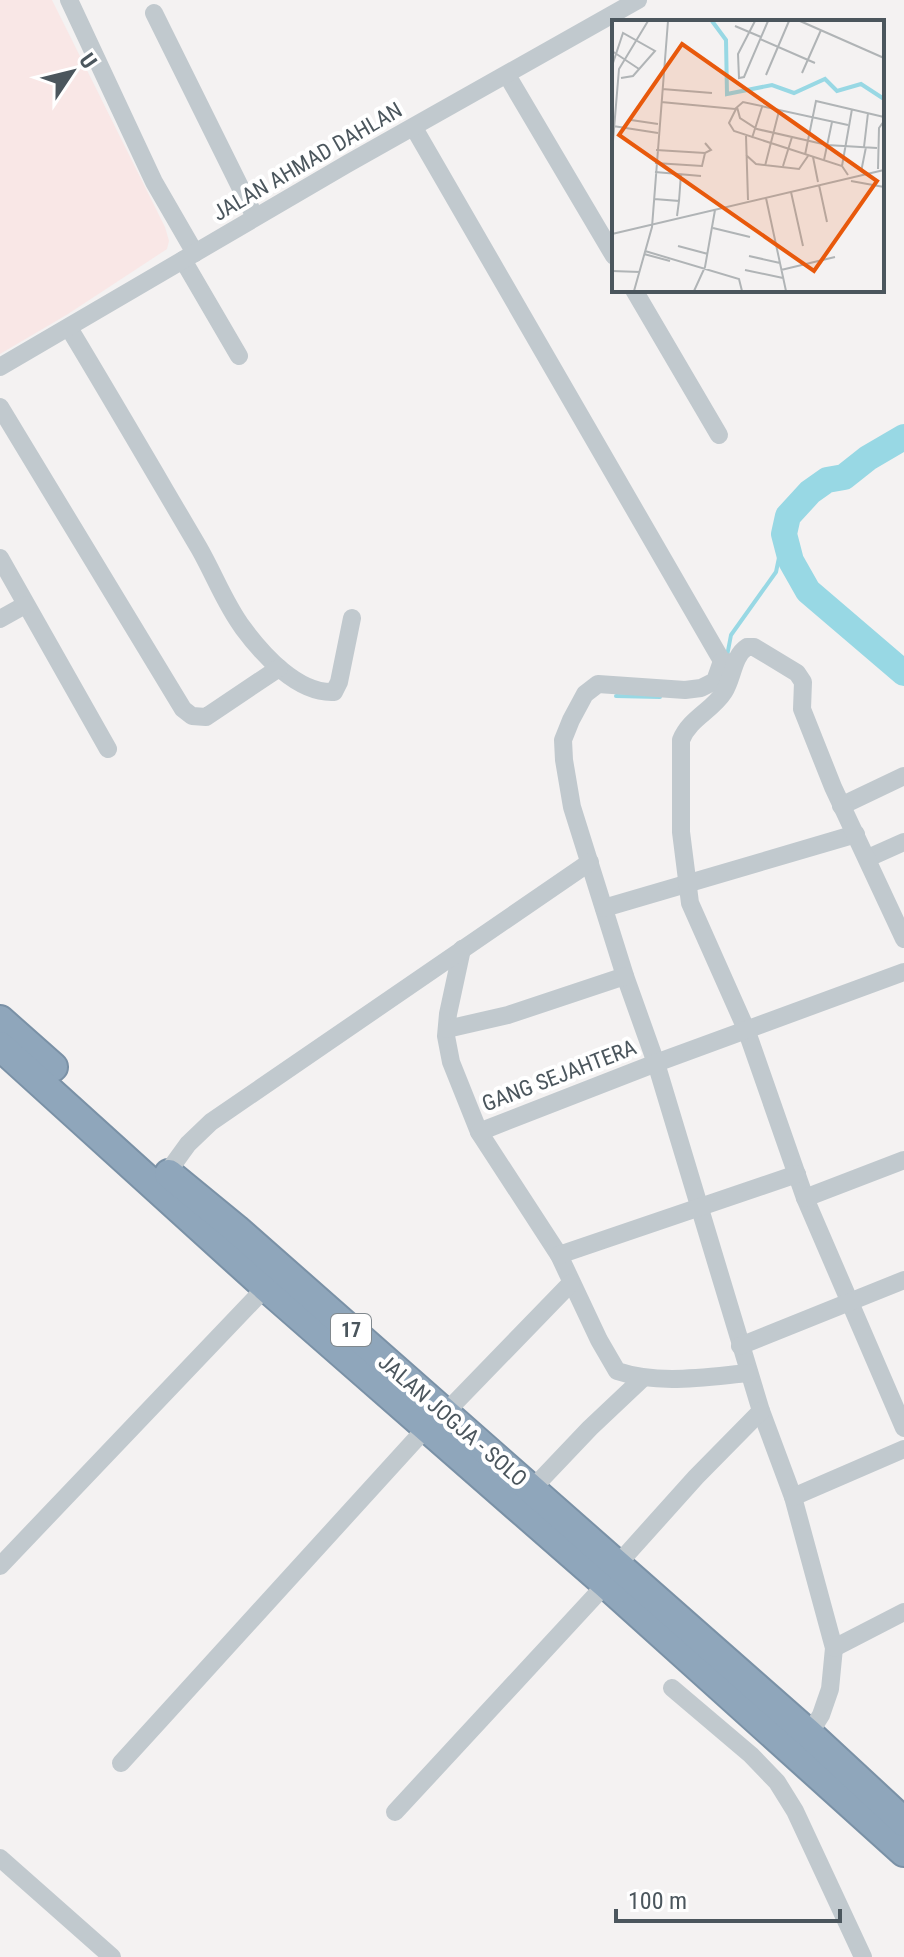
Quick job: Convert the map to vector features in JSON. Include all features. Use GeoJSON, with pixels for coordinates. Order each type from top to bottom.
{"type":"FeatureCollection","features":[{"type":"Feature","properties":{"kind":"highway","name":"JALAN JOGJA - SOLO"},"geometry":{"type":"LineString","coordinates":[[0,1020],[167,1173],[236,1229],[435,1420],[695,1648],[809,1734],[898,1808]]}},
{"type":"Feature","properties":{"kind":"highway","name":"JALAN JOGJA - SOLO"},"geometry":{"type":"LineString","coordinates":[[0,1046],[266,1287],[435,1420],[532,1489],[612,1574]]}},
{"type":"Feature","properties":{"kind":"highway","name":"17"},"geometry":{"type":"LineString","coordinates":[[695,1648],[904,1852]]}},
{"type":"Feature","properties":{"kind":"street"},"geometry":{"type":"LineString","coordinates":[[69,0],[239,356]]}},
{"type":"Feature","properties":{"kind":"street","name":"JALAN AHMAD DAHLAN"},"geometry":{"type":"LineString","coordinates":[[0,367],[255,217],[638,0]]}},
{"type":"Feature","properties":{"kind":"street"},"geometry":{"type":"LineString","coordinates":[[154,13],[255,217]]}},
{"type":"Feature","properties":{"kind":"street"},"geometry":{"type":"LineString","coordinates":[[507,75],[612,253]]}},
{"type":"Feature","properties":{"kind":"street"},"geometry":{"type":"LineString","coordinates":[[414,128],[728,662],[724,693],[686,727],[681,740],[681,832],[690,903],[746,1029],[805,1198],[904,1428]]}},
{"type":"Feature","properties":{"kind":"street"},"geometry":{"type":"LineString","coordinates":[[635,292],[719,435]]}},
{"type":"Feature","properties":{"kind":"street"},"geometry":{"type":"LineString","coordinates":[[69,328],[242,627],[279,668],[323,693],[334,692],[339,682],[352,618]]}},
{"type":"Feature","properties":{"kind":"street"},"geometry":{"type":"LineString","coordinates":[[0,407],[183,709],[192,716],[206,717],[279,668]]}},
{"type":"Feature","properties":{"kind":"street"},"geometry":{"type":"LineString","coordinates":[[0,558],[108,749]]}},
{"type":"Feature","properties":{"kind":"street"},"geometry":{"type":"LineString","coordinates":[[0,619],[25,605]]}},
{"type":"Feature","properties":{"kind":"street"},"geometry":{"type":"LineString","coordinates":[[809,1734],[821,1715],[830,1689],[834,1648],[793,1497],[740,1346],[656,1063],[572,807],[563,740],[585,694],[598,684],[607,683],[656,689],[701,688],[715,681],[728,662],[743,649],[754,647],[797,673],[803,682],[802,709],[841,806],[904,939]]}},
{"type":"Feature","properties":{"kind":"street"},"geometry":{"type":"LineString","coordinates":[[841,806],[904,776]]}},
{"type":"Feature","properties":{"kind":"street"},"geometry":{"type":"LineString","coordinates":[[604,908],[856,834]]}},
{"type":"Feature","properties":{"kind":"street"},"geometry":{"type":"LineString","coordinates":[[868,858],[904,842]]}},
{"type":"Feature","properties":{"kind":"street"},"geometry":{"type":"LineString","coordinates":[[167,1173],[188,1144],[211,1122],[590,862]]}},
{"type":"Feature","properties":{"kind":"street"},"geometry":{"type":"LineString","coordinates":[[462,949],[448,1014],[451,1062],[479,1132],[559,1255],[617,1371],[643,1378],[694,1378],[749,1373]]}},
{"type":"Feature","properties":{"kind":"street","name":"GANG SEJAHTERA"},"geometry":{"type":"LineString","coordinates":[[479,1132],[904,972]]}},
{"type":"Feature","properties":{"kind":"street"},"geometry":{"type":"LineString","coordinates":[[447,1029],[508,1015],[625,976]]}},
{"type":"Feature","properties":{"kind":"street"},"geometry":{"type":"LineString","coordinates":[[805,1198],[904,1160]]}},
{"type":"Feature","properties":{"kind":"street"},"geometry":{"type":"LineString","coordinates":[[559,1255],[797,1174]]}},
{"type":"Feature","properties":{"kind":"street"},"geometry":{"type":"LineString","coordinates":[[740,1346],[904,1280]]}},
{"type":"Feature","properties":{"kind":"street"},"geometry":{"type":"LineString","coordinates":[[121,1763],[435,1420],[571,1283]]}},
{"type":"Feature","properties":{"kind":"street"},"geometry":{"type":"LineString","coordinates":[[0,1566],[266,1287]]}},
{"type":"Feature","properties":{"kind":"street"},"geometry":{"type":"LineString","coordinates":[[532,1489],[643,1378]]}},
{"type":"Feature","properties":{"kind":"street"},"geometry":{"type":"LineString","coordinates":[[395,1812],[696,1477],[761,1411]]}},
{"type":"Feature","properties":{"kind":"street"},"geometry":{"type":"LineString","coordinates":[[793,1497],[904,1449]]}},
{"type":"Feature","properties":{"kind":"street"},"geometry":{"type":"LineString","coordinates":[[834,1648],[904,1612]]}},
{"type":"Feature","properties":{"kind":"street"},"geometry":{"type":"LineString","coordinates":[[672,1688],[751,1755],[777,1782],[795,1811],[863,1957]]}},
{"type":"Feature","properties":{"kind":"street"},"geometry":{"type":"LineString","coordinates":[[0,1858],[112,1957]]}},
{"type":"Feature","properties":{"kind":"shaded area"},"geometry":{"type":"Polygon","coordinates":[[[0,0],[52,0],[165,227],[169,241],[167,249],[0,354],[0,0]]]}},
{"type":"Feature","properties":{"kind":"waterway"},"geometry":{"type":"LineString","coordinates":[[904,437],[868,458],[844,477],[827,480],[810,492],[788,516],[784,534],[791,561],[808,591],[904,673]]}},
{"type":"Feature","properties":{"kind":"waterway"},"geometry":{"type":"LineString","coordinates":[[727,656],[731,635],[776,572],[784,534]]}},
{"type":"Feature","properties":{"kind":"waterway"},"geometry":{"type":"LineString","coordinates":[[616,696],[660,697]]}}]}
